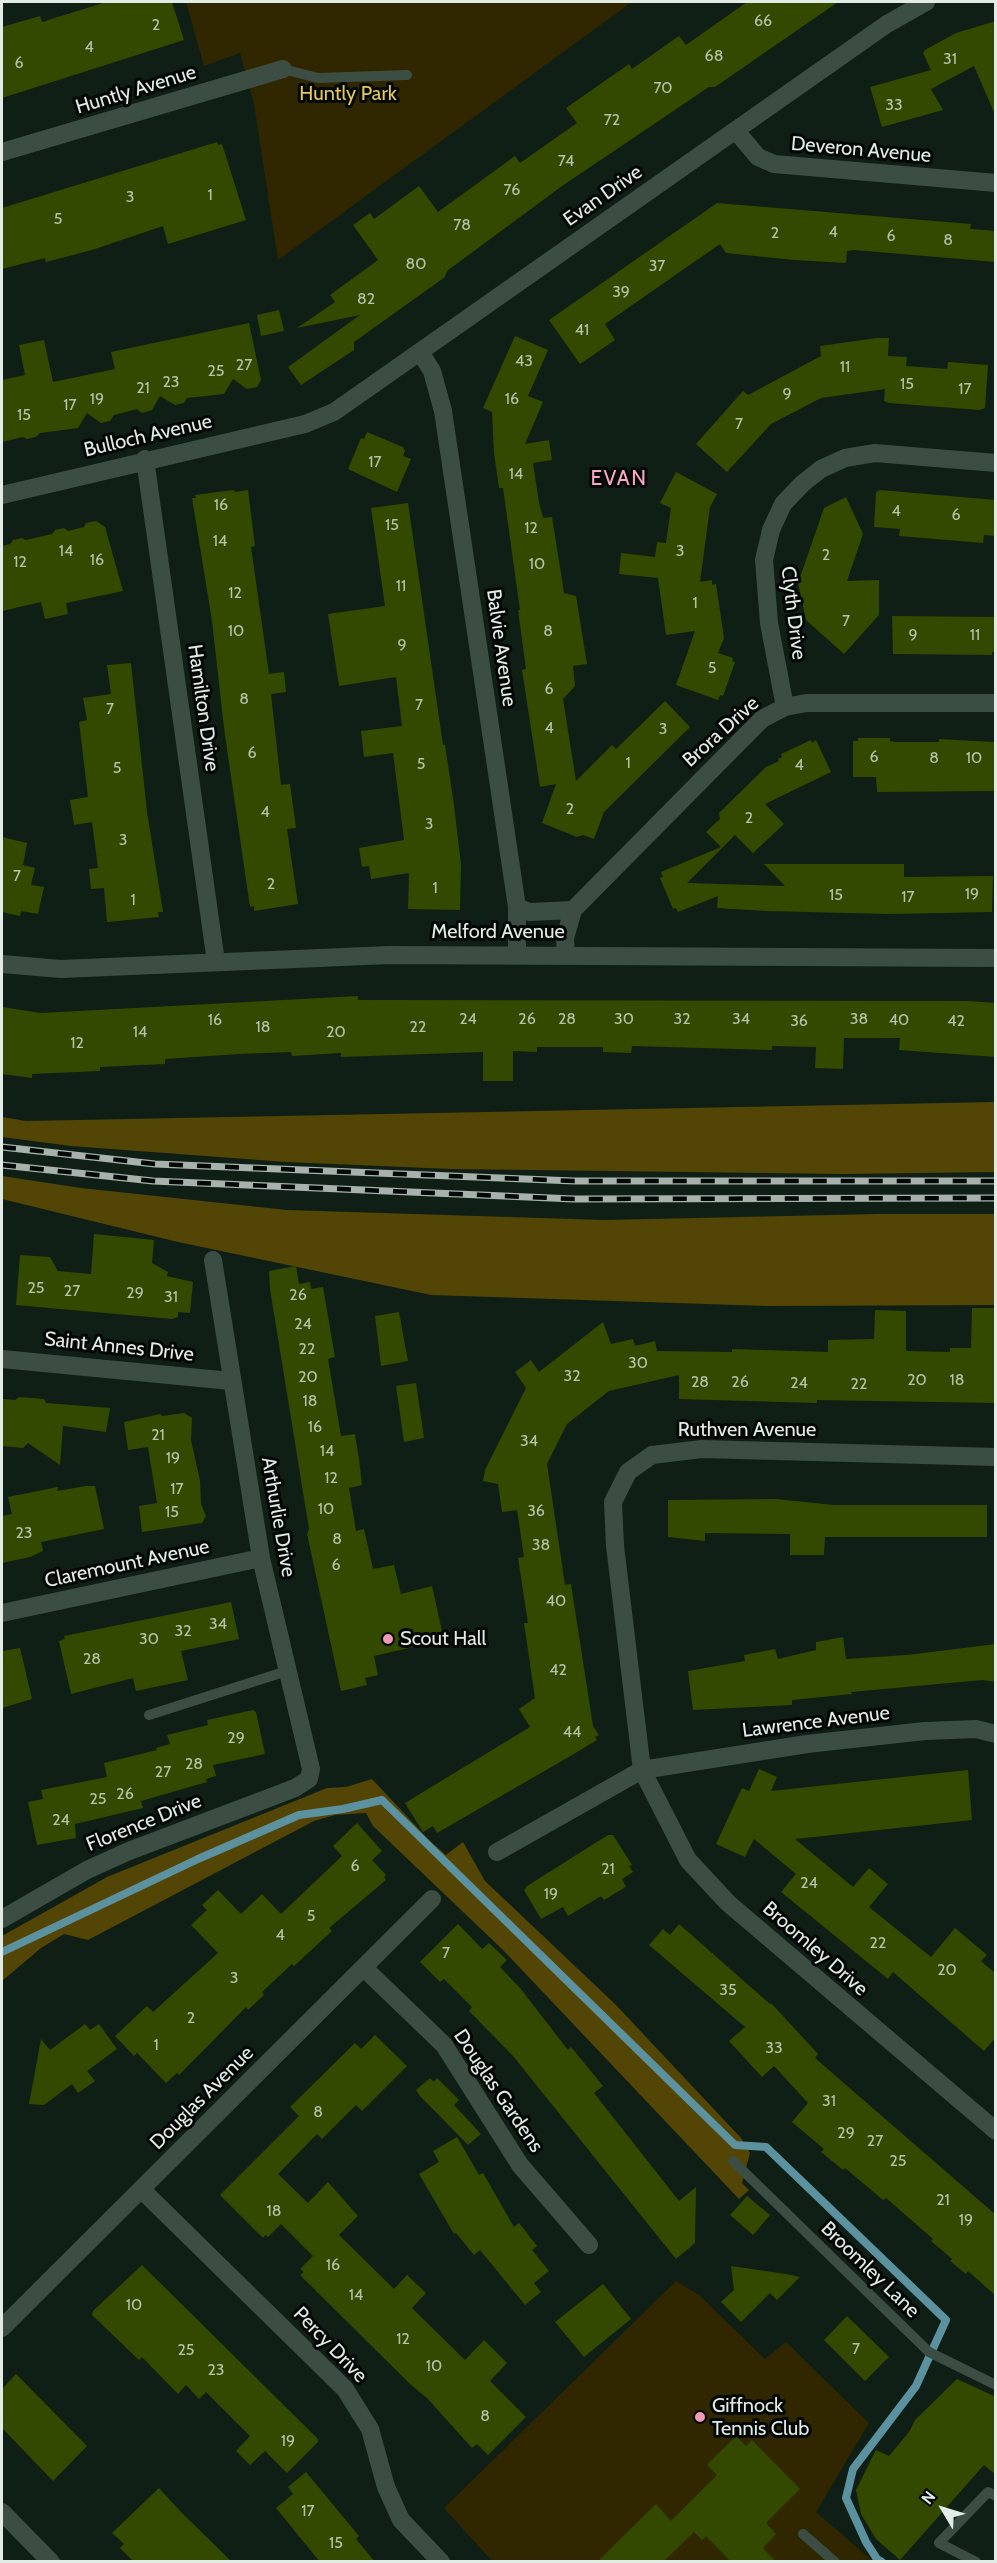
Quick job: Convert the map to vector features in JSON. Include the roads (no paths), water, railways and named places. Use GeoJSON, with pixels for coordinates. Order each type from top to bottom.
{"type":"FeatureCollection","features":[{"type":"Feature","properties":{"kind":"street","name":"Evan Drive"},"geometry":{"type":"LineString","coordinates":[[305,424],[334,412],[887,24],[926,2]]}},
{"type":"Feature","properties":{"kind":"street","name":"Huntly Avenue"},"geometry":{"type":"LineString","coordinates":[[2,152],[283,69]]}},
{"type":"Feature","properties":{"kind":"street","name":"Deveron Avenue"},"geometry":{"type":"LineString","coordinates":[[736,131],[758,157],[774,164],[996,183]]}},
{"type":"Feature","properties":{"kind":"street","name":"Balvie Avenue"},"geometry":{"type":"LineString","coordinates":[[420,352],[432,371],[443,411],[517,907],[517,954]]}},
{"type":"Feature","properties":{"kind":"street","name":"Bulloch Avenue"},"geometry":{"type":"LineString","coordinates":[[2,495],[145,459],[305,424]]}},
{"type":"Feature","properties":{"kind":"street","name":"Clyth Drive"},"geometry":{"type":"LineString","coordinates":[[785,707],[769,623],[764,560],[771,530],[783,504],[802,484],[821,469],[845,458],[875,453],[996,463]]}},
{"type":"Feature","properties":{"kind":"street","name":"Hamilton Drive"},"geometry":{"type":"LineString","coordinates":[[145,459],[216,962]]}},
{"type":"Feature","properties":{"kind":"street","name":"Brora Drive"},"geometry":{"type":"LineString","coordinates":[[566,955],[565,938],[573,910],[762,719],[785,707],[834,703],[996,703]]}},
{"type":"Feature","properties":{"kind":"street","name":"Melford Avenue"},"geometry":{"type":"LineString","coordinates":[[517,907],[530,912],[573,910]]}},
{"type":"Feature","properties":{"kind":"street","name":"Melford Avenue"},"geometry":{"type":"LineString","coordinates":[[2,964],[61,969],[389,955],[517,954],[996,958]]}},
{"type":"Feature","properties":{"kind":"street","name":"Arthurlie Drive"},"geometry":{"type":"LineString","coordinates":[[213,1260],[261,1558],[311,1769],[309,1779]]}},
{"type":"Feature","properties":{"kind":"street","name":"Saint Annes Drive"},"geometry":{"type":"LineString","coordinates":[[2,1359],[231,1381]]}},
{"type":"Feature","properties":{"kind":"street","name":"Ruthven Avenue"},"geometry":{"type":"LineString","coordinates":[[642,1770],[615,1546],[613,1502],[628,1472],[652,1455],[702,1449],[996,1457]]}},
{"type":"Feature","properties":{"kind":"street","name":"Claremount Avenue"},"geometry":{"type":"LineString","coordinates":[[2,1613],[261,1558]]}},
{"type":"Feature","properties":{"kind":"street","name":"Lawrence Avenue"},"geometry":{"type":"LineString","coordinates":[[642,1770],[807,1744],[925,1731],[976,1729],[996,1734]]}},
{"type":"Feature","properties":{"kind":"street"},"geometry":{"type":"LineString","coordinates":[[497,1852],[642,1770]]}},
{"type":"Feature","properties":{"kind":"street","name":"Broomley Drive"},"geometry":{"type":"LineString","coordinates":[[642,1770],[688,1860],[728,1903],[996,2131]]}},
{"type":"Feature","properties":{"kind":"street","name":"Florence Drive"},"geometry":{"type":"LineString","coordinates":[[2,1919],[87,1870],[129,1851],[295,1788],[309,1779]]}},
{"type":"Feature","properties":{"kind":"street","name":"Douglas Avenue"},"geometry":{"type":"LineString","coordinates":[[2,2328],[432,1899]]}},
{"type":"Feature","properties":{"kind":"street","name":"Douglas Gardens"},"geometry":{"type":"LineString","coordinates":[[364,1968],[444,2045],[520,2165],[589,2246]]}},
{"type":"Feature","properties":{"kind":"street","name":"Percy Drive"},"geometry":{"type":"LineString","coordinates":[[142,2190],[345,2389],[370,2429],[386,2487],[401,2520],[441,2562]]}},
{"type":"Feature","properties":{"kind":"street"},"geometry":{"type":"LineString","coordinates":[[2,2512],[43,2558]]}},
{"type":"Feature","properties":{"kind":"lane"},"geometry":{"type":"LineString","coordinates":[[283,69],[318,78],[406,75]]}},
{"type":"Feature","properties":{"kind":"lane"},"geometry":{"type":"LineString","coordinates":[[149,1715],[287,1671]]}},
{"type":"Feature","properties":{"kind":"lane","name":"Broomley Lane"},"geometry":{"type":"LineString","coordinates":[[733,2161],[929,2352],[996,2385]]}},
{"type":"Feature","properties":{"kind":"lane"},"geometry":{"type":"LineString","coordinates":[[976,2562],[939,2542],[988,2492],[996,2496]]}},
{"type":"Feature","properties":{"kind":"lane"},"geometry":{"type":"LineString","coordinates":[[803,2534],[835,2562]]}},
{"type":"Feature","properties":{"kind":"waterway"},"geometry":{"type":"LineString","coordinates":[[2,1952],[198,1859],[299,1815],[343,1809],[382,1800],[735,2145],[766,2147],[946,2320],[916,2386],[853,2469],[846,2498],[866,2542],[877,2559],[882,2562]]}},
{"type":"Feature","properties":{"kind":"railway"},"geometry":{"type":"LineString","coordinates":[[2,1147],[155,1164],[574,1181],[996,1181]]}},
{"type":"Feature","properties":{"kind":"railway"},"geometry":{"type":"LineString","coordinates":[[2,1165],[153,1181],[574,1199],[996,1198]]}},
{"type":"Feature","properties":{"kind":"place","name":"Scout Hall"},"geometry":{"type":"Point","coordinates":[388,1639]}},
{"type":"Feature","properties":{"kind":"place","name":"Giffnock Tennis Club"},"geometry":{"type":"Point","coordinates":[700,2417]}},
{"type":"Feature","properties":{"kind":"district","name":"EVAN"},"geometry":{"type":"Point","coordinates":[619,479]}},
{"type":"Feature","properties":{"kind":"park label","name":"Huntly Park"},"geometry":{"type":"Point","coordinates":[348,94]}}]}
